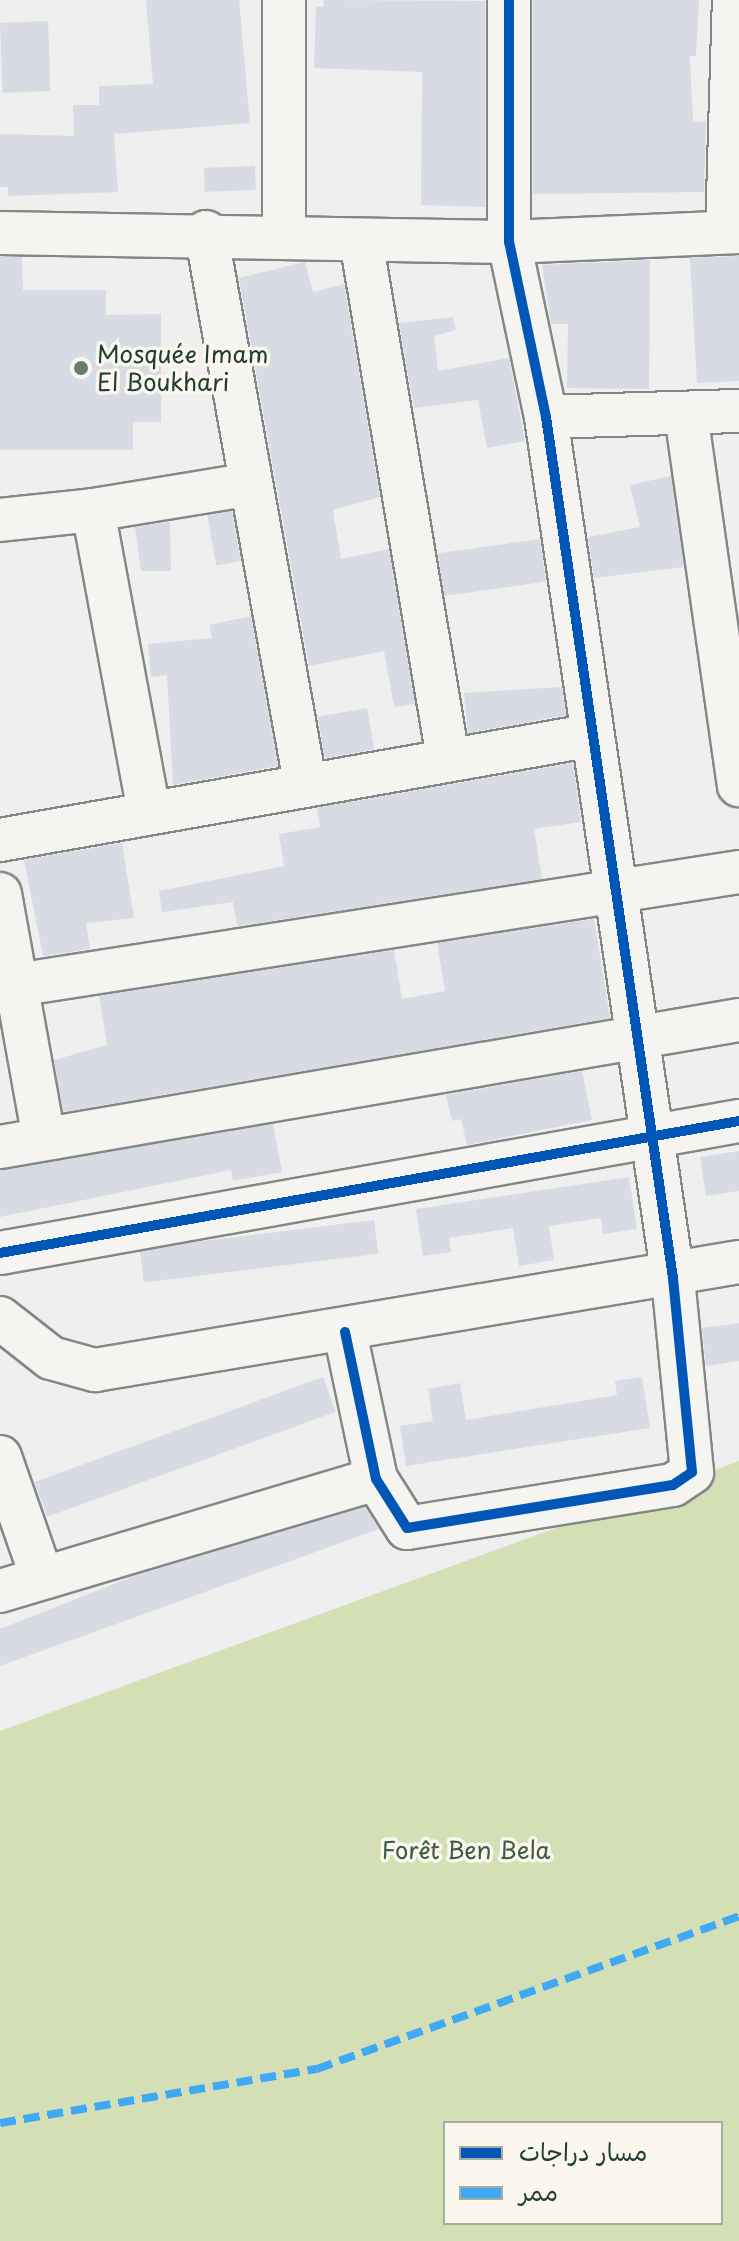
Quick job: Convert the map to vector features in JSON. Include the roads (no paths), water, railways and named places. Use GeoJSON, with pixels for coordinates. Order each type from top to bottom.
{"type":"FeatureCollection","features":[{"type":"Feature","properties":{"kind":"street"},"geometry":{"type":"LineString","coordinates":[[284,0],[284,238]]}},
{"type":"Feature","properties":{"kind":"street"},"geometry":{"type":"LineString","coordinates":[[345,1332],[376,1479],[397,1520],[420,1530],[684,1480],[694,1460],[673,1278],[546,417],[509,242],[509,0]]}},
{"type":"Feature","properties":{"kind":"street"},"geometry":{"type":"LineString","coordinates":[[0,233],[206,232],[284,238],[509,242],[733,232],[734,0]]}},
{"type":"Feature","properties":{"kind":"street"},"geometry":{"type":"LineString","coordinates":[[206,232],[305,782]]}},
{"type":"Feature","properties":{"kind":"street"},"geometry":{"type":"LineString","coordinates":[[361,240],[448,758]]}},
{"type":"Feature","properties":{"kind":"street"},"geometry":{"type":"LineString","coordinates":[[546,417],[739,411]]}},
{"type":"Feature","properties":{"kind":"street"},"geometry":{"type":"LineString","coordinates":[[686,414],[739,785]]}},
{"type":"Feature","properties":{"kind":"street"},"geometry":{"type":"LineString","coordinates":[[0,520],[93,510],[251,484]]}},
{"type":"Feature","properties":{"kind":"street"},"geometry":{"type":"LineString","coordinates":[[93,510],[149,812]]}},
{"type":"Feature","properties":{"kind":"street"},"geometry":{"type":"LineString","coordinates":[[0,840],[305,782],[593,735]]}},
{"type":"Feature","properties":{"kind":"street"},"geometry":{"type":"LineString","coordinates":[[16,985],[739,872]]}},
{"type":"Feature","properties":{"kind":"street"},"geometry":{"type":"LineString","coordinates":[[0,894],[44,1139]]}},
{"type":"Feature","properties":{"kind":"street"},"geometry":{"type":"LineString","coordinates":[[0,1147],[739,1020]]}},
{"type":"Feature","properties":{"kind":"street"},"geometry":{"type":"LineString","coordinates":[[0,1253],[652,1132],[739,1121]]}},
{"type":"Feature","properties":{"kind":"street"},"geometry":{"type":"LineString","coordinates":[[0,1318],[51,1358],[79,1370],[345,1332],[673,1278],[739,1262]]}},
{"type":"Feature","properties":{"kind":"street"},"geometry":{"type":"LineString","coordinates":[[0,1457],[41,1575]]}},
{"type":"Feature","properties":{"kind":"street"},"geometry":{"type":"LineString","coordinates":[[0,1591],[41,1575],[376,1479]]}},
{"type":"Feature","properties":{"kind":"place","name":"Mosquée Imam El Boukhari"},"geometry":{"type":"Point","coordinates":[81,368]}},
{"type":"Feature","properties":{"kind":"park label","name":"Forêt Ben Bela"},"geometry":{"type":"Point","coordinates":[466,1850]}}]}
